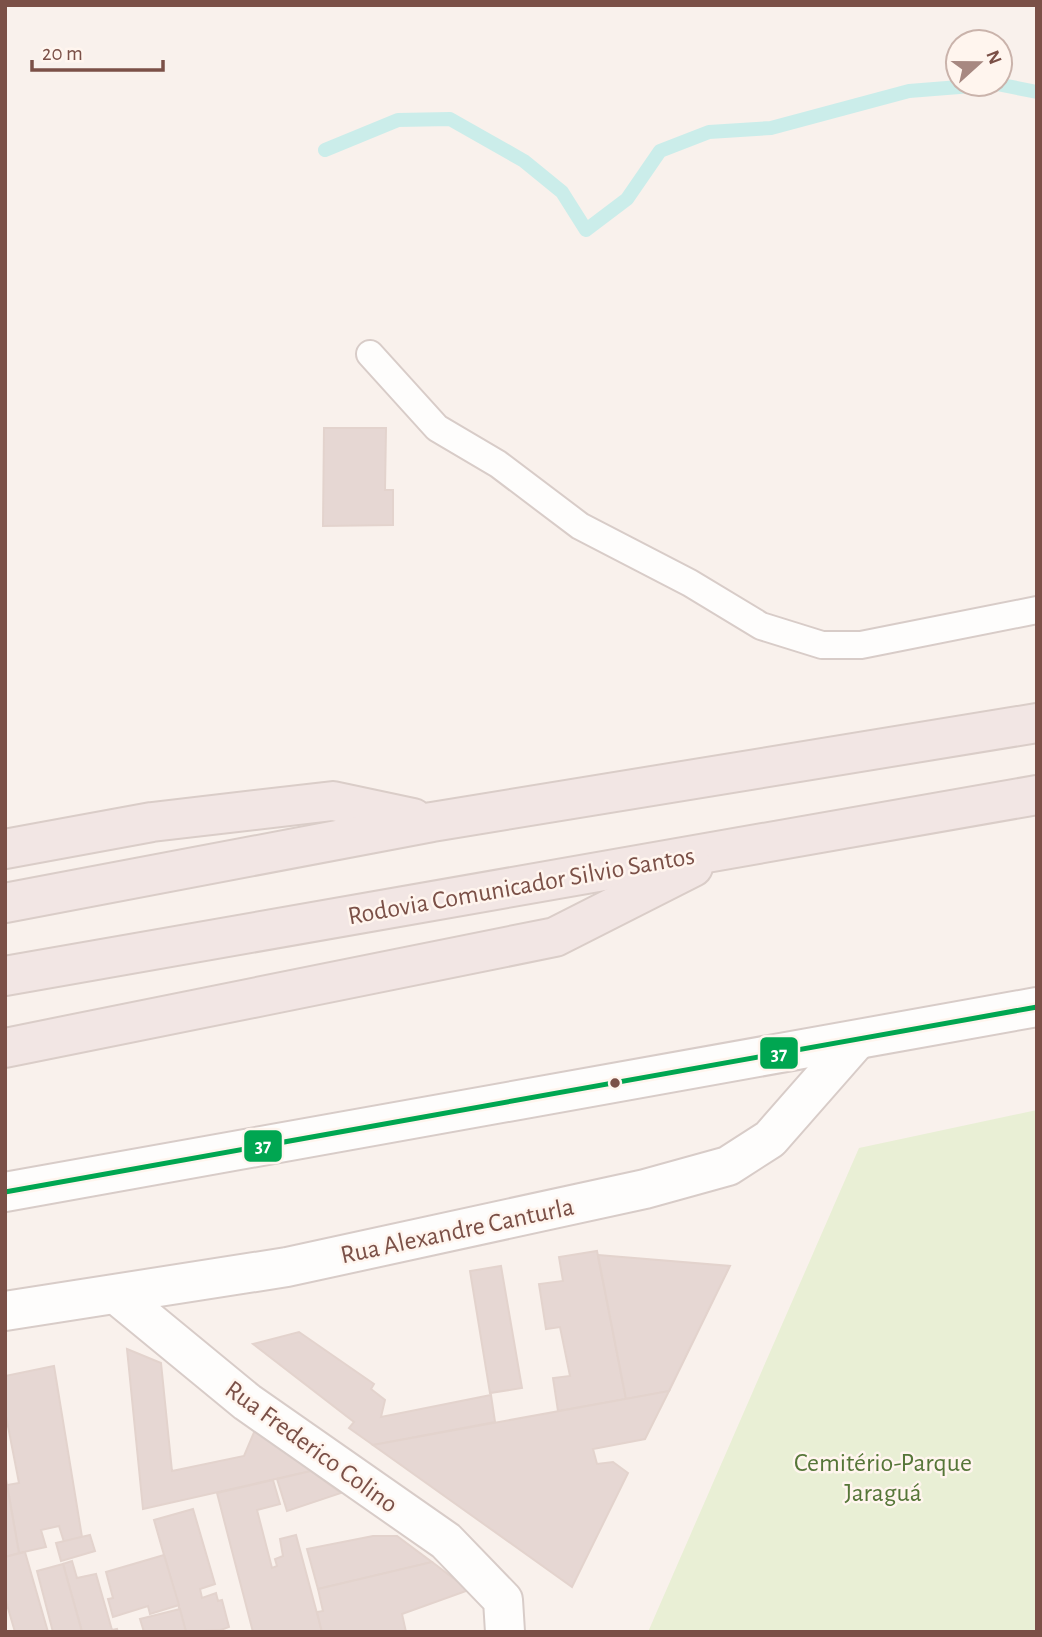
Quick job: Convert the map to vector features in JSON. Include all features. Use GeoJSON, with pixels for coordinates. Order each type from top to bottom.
{"type":"FeatureCollection","features":[{"type":"Feature","properties":{"kind":"highway"},"geometry":{"type":"LineString","coordinates":[[5,903],[432,822],[1037,723]]}},
{"type":"Feature","properties":{"kind":"highway","name":"Rodovia Comunicador Silvio Santos"},"geometry":{"type":"LineString","coordinates":[[5,976],[1037,795]]}},
{"type":"Feature","properties":{"kind":"highway"},"geometry":{"type":"LineString","coordinates":[[5,849],[152,822],[333,802],[432,822]]}},
{"type":"Feature","properties":{"kind":"highway"},"geometry":{"type":"LineString","coordinates":[[5,1048],[555,937],[728,849]]}},
{"type":"Feature","properties":{"kind":"street"},"geometry":{"type":"LineString","coordinates":[[5,1192],[1037,1007]]}},
{"type":"Feature","properties":{"kind":"street","name":"Rua Alexandre Canturla"},"geometry":{"type":"LineString","coordinates":[[5,1311],[287,1267],[645,1189],[728,1166],[770,1139],[856,1041]]}},
{"type":"Feature","properties":{"kind":"street","name":"Rua Frederico Colino"},"geometry":{"type":"LineString","coordinates":[[117,1295],[247,1402],[446,1541],[504,1616]]}},
{"type":"Feature","properties":{"kind":"lane"},"geometry":{"type":"LineString","coordinates":[[370,354],[437,428],[498,464],[580,526],[690,583],[761,626],[822,645],[861,645],[1037,610]]}},
{"type":"Feature","properties":{"kind":"green space","name":"Cemitério-Parque Jaraguá"},"geometry":{"type":"Polygon","coordinates":[[[1037,1110],[1037,1632],[648,1632],[859,1148],[1037,1110]]]}},
{"type":"Feature","properties":{"kind":"building"},"geometry":{"type":"Polygon","coordinates":[[[324,428],[386,428],[385,490],[393,490],[393,525],[323,526],[324,428]]]}},
{"type":"Feature","properties":{"kind":"building"},"geometry":{"type":"Polygon","coordinates":[[[597,1251],[626,1399],[558,1411],[553,1378],[570,1376],[560,1327],[546,1329],[539,1284],[563,1281],[559,1257],[597,1251]]]}},
{"type":"Feature","properties":{"kind":"building"},"geometry":{"type":"Polygon","coordinates":[[[598,1255],[730,1266],[669,1391],[626,1399],[598,1255]]]}},
{"type":"Feature","properties":{"kind":"building"},"geometry":{"type":"Polygon","coordinates":[[[501,1266],[522,1388],[490,1393],[470,1271],[501,1266]]]}},
{"type":"Feature","properties":{"kind":"building"},"geometry":{"type":"Polygon","coordinates":[[[299,1332],[374,1384],[371,1389],[385,1400],[381,1417],[491,1395],[495,1422],[373,1445],[349,1428],[354,1422],[253,1344],[299,1332]]]}},
{"type":"Feature","properties":{"kind":"building"},"geometry":{"type":"Polygon","coordinates":[[[127,1349],[161,1363],[172,1471],[244,1456],[255,1430],[311,1471],[143,1509],[127,1349]]]}},
{"type":"Feature","properties":{"kind":"building"},"geometry":{"type":"Polygon","coordinates":[[[54,1366],[82,1537],[64,1542],[59,1526],[41,1530],[46,1547],[19,1553],[7,1485],[19,1483],[5,1411],[5,1376],[54,1366]]]}},
{"type":"Feature","properties":{"kind":"building"},"geometry":{"type":"Polygon","coordinates":[[[669,1391],[645,1439],[593,1449],[597,1464],[613,1462],[628,1473],[572,1587],[373,1445],[669,1391]]]}},
{"type":"Feature","properties":{"kind":"building"},"geometry":{"type":"Polygon","coordinates":[[[311,1471],[341,1493],[287,1511],[277,1479],[311,1471]]]}},
{"type":"Feature","properties":{"kind":"building"},"geometry":{"type":"Polygon","coordinates":[[[5,1474],[19,1553],[5,1557],[5,1474]]]}},
{"type":"Feature","properties":{"kind":"building"},"geometry":{"type":"Polygon","coordinates":[[[273,1480],[280,1504],[257,1510],[272,1568],[277,1566],[275,1559],[283,1556],[280,1539],[296,1535],[322,1632],[253,1632],[217,1493],[273,1480]]]}},
{"type":"Feature","properties":{"kind":"building"},"geometry":{"type":"Polygon","coordinates":[[[193,1509],[215,1584],[200,1589],[202,1598],[216,1593],[218,1601],[222,1600],[229,1627],[221,1630],[186,1632],[154,1520],[193,1509]]]}},
{"type":"Feature","properties":{"kind":"building"},"geometry":{"type":"Polygon","coordinates":[[[90,1535],[95,1551],[61,1561],[56,1543],[90,1535]]]}},
{"type":"Feature","properties":{"kind":"building"},"geometry":{"type":"Polygon","coordinates":[[[373,1536],[397,1536],[432,1562],[318,1589],[307,1549],[373,1536]]]}},
{"type":"Feature","properties":{"kind":"building"},"geometry":{"type":"Polygon","coordinates":[[[25,1552],[48,1632],[15,1632],[5,1598],[5,1557],[25,1552]]]}},
{"type":"Feature","properties":{"kind":"building"},"geometry":{"type":"Polygon","coordinates":[[[164,1555],[179,1605],[150,1614],[148,1606],[113,1617],[108,1599],[113,1598],[106,1572],[164,1555]]]}},
{"type":"Feature","properties":{"kind":"building"},"geometry":{"type":"Polygon","coordinates":[[[72,1561],[77,1578],[96,1574],[112,1630],[117,1629],[118,1632],[82,1632],[63,1564],[72,1561]]]}},
{"type":"Feature","properties":{"kind":"building"},"geometry":{"type":"Polygon","coordinates":[[[432,1562],[469,1590],[402,1614],[406,1632],[322,1632],[317,1612],[323,1611],[318,1589],[432,1562]]]}},
{"type":"Feature","properties":{"kind":"building"},"geometry":{"type":"Polygon","coordinates":[[[63,1564],[82,1632],[53,1632],[37,1571],[63,1564]]]}},
{"type":"Feature","properties":{"kind":"building"},"geometry":{"type":"Polygon","coordinates":[[[180,1609],[186,1632],[144,1632],[140,1619],[180,1609]]]}},
{"type":"Feature","properties":{"kind":"waterway"},"geometry":{"type":"LineString","coordinates":[[325,150],[398,120],[450,119],[524,161],[562,192],[586,230],[627,199],[660,151],[709,132],[771,128],[909,91],[997,84],[1037,92]]}},
{"type":"Feature","properties":{"kind":"transit line","name":"37"},"geometry":{"type":"LineString","coordinates":[[5,1192],[1037,1007]]}}]}
